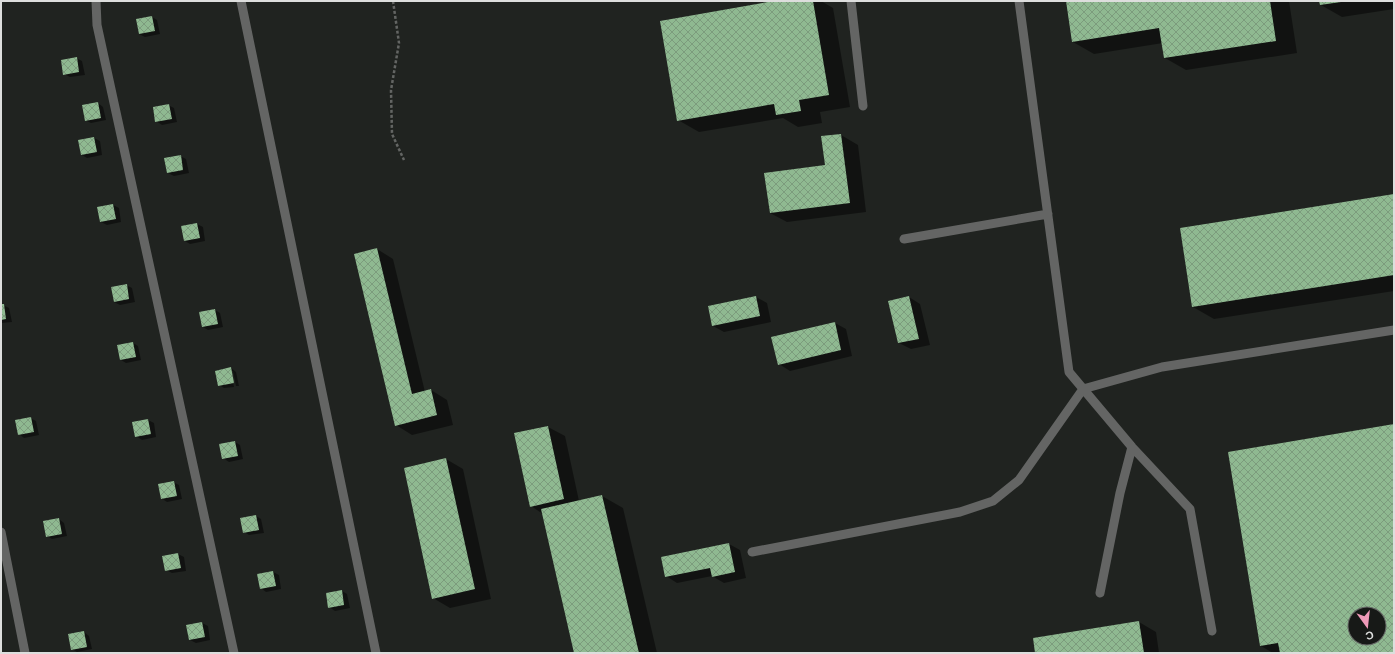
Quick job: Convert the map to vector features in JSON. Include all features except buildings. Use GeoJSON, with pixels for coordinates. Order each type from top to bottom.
{"type":"FeatureCollection","features":[{"type":"Feature","properties":{"kind":"lane"},"geometry":{"type":"LineString","coordinates":[[96,1],[97,25],[234,653]]}},
{"type":"Feature","properties":{"kind":"lane"},"geometry":{"type":"LineString","coordinates":[[241,1],[376,653]]}},
{"type":"Feature","properties":{"kind":"lane"},"geometry":{"type":"LineString","coordinates":[[851,1],[863,106]]}},
{"type":"Feature","properties":{"kind":"lane"},"geometry":{"type":"LineString","coordinates":[[1019,1],[1069,372],[1132,447],[1190,509],[1212,631]]}},
{"type":"Feature","properties":{"kind":"lane"},"geometry":{"type":"LineString","coordinates":[[904,239],[1048,214]]}},
{"type":"Feature","properties":{"kind":"lane"},"geometry":{"type":"LineString","coordinates":[[752,552],[960,512],[994,501],[1019,480],[1083,389],[1162,367],[1394,330]]}},
{"type":"Feature","properties":{"kind":"lane"},"geometry":{"type":"LineString","coordinates":[[1100,593],[1120,494],[1132,447]]}},
{"type":"Feature","properties":{"kind":"lane"},"geometry":{"type":"LineString","coordinates":[[1,532],[25,653]]}},
{"type":"Feature","properties":{"kind":"path"},"geometry":{"type":"LineString","coordinates":[[393,1],[399,43],[391,90],[392,134],[404,160]]}}]}
